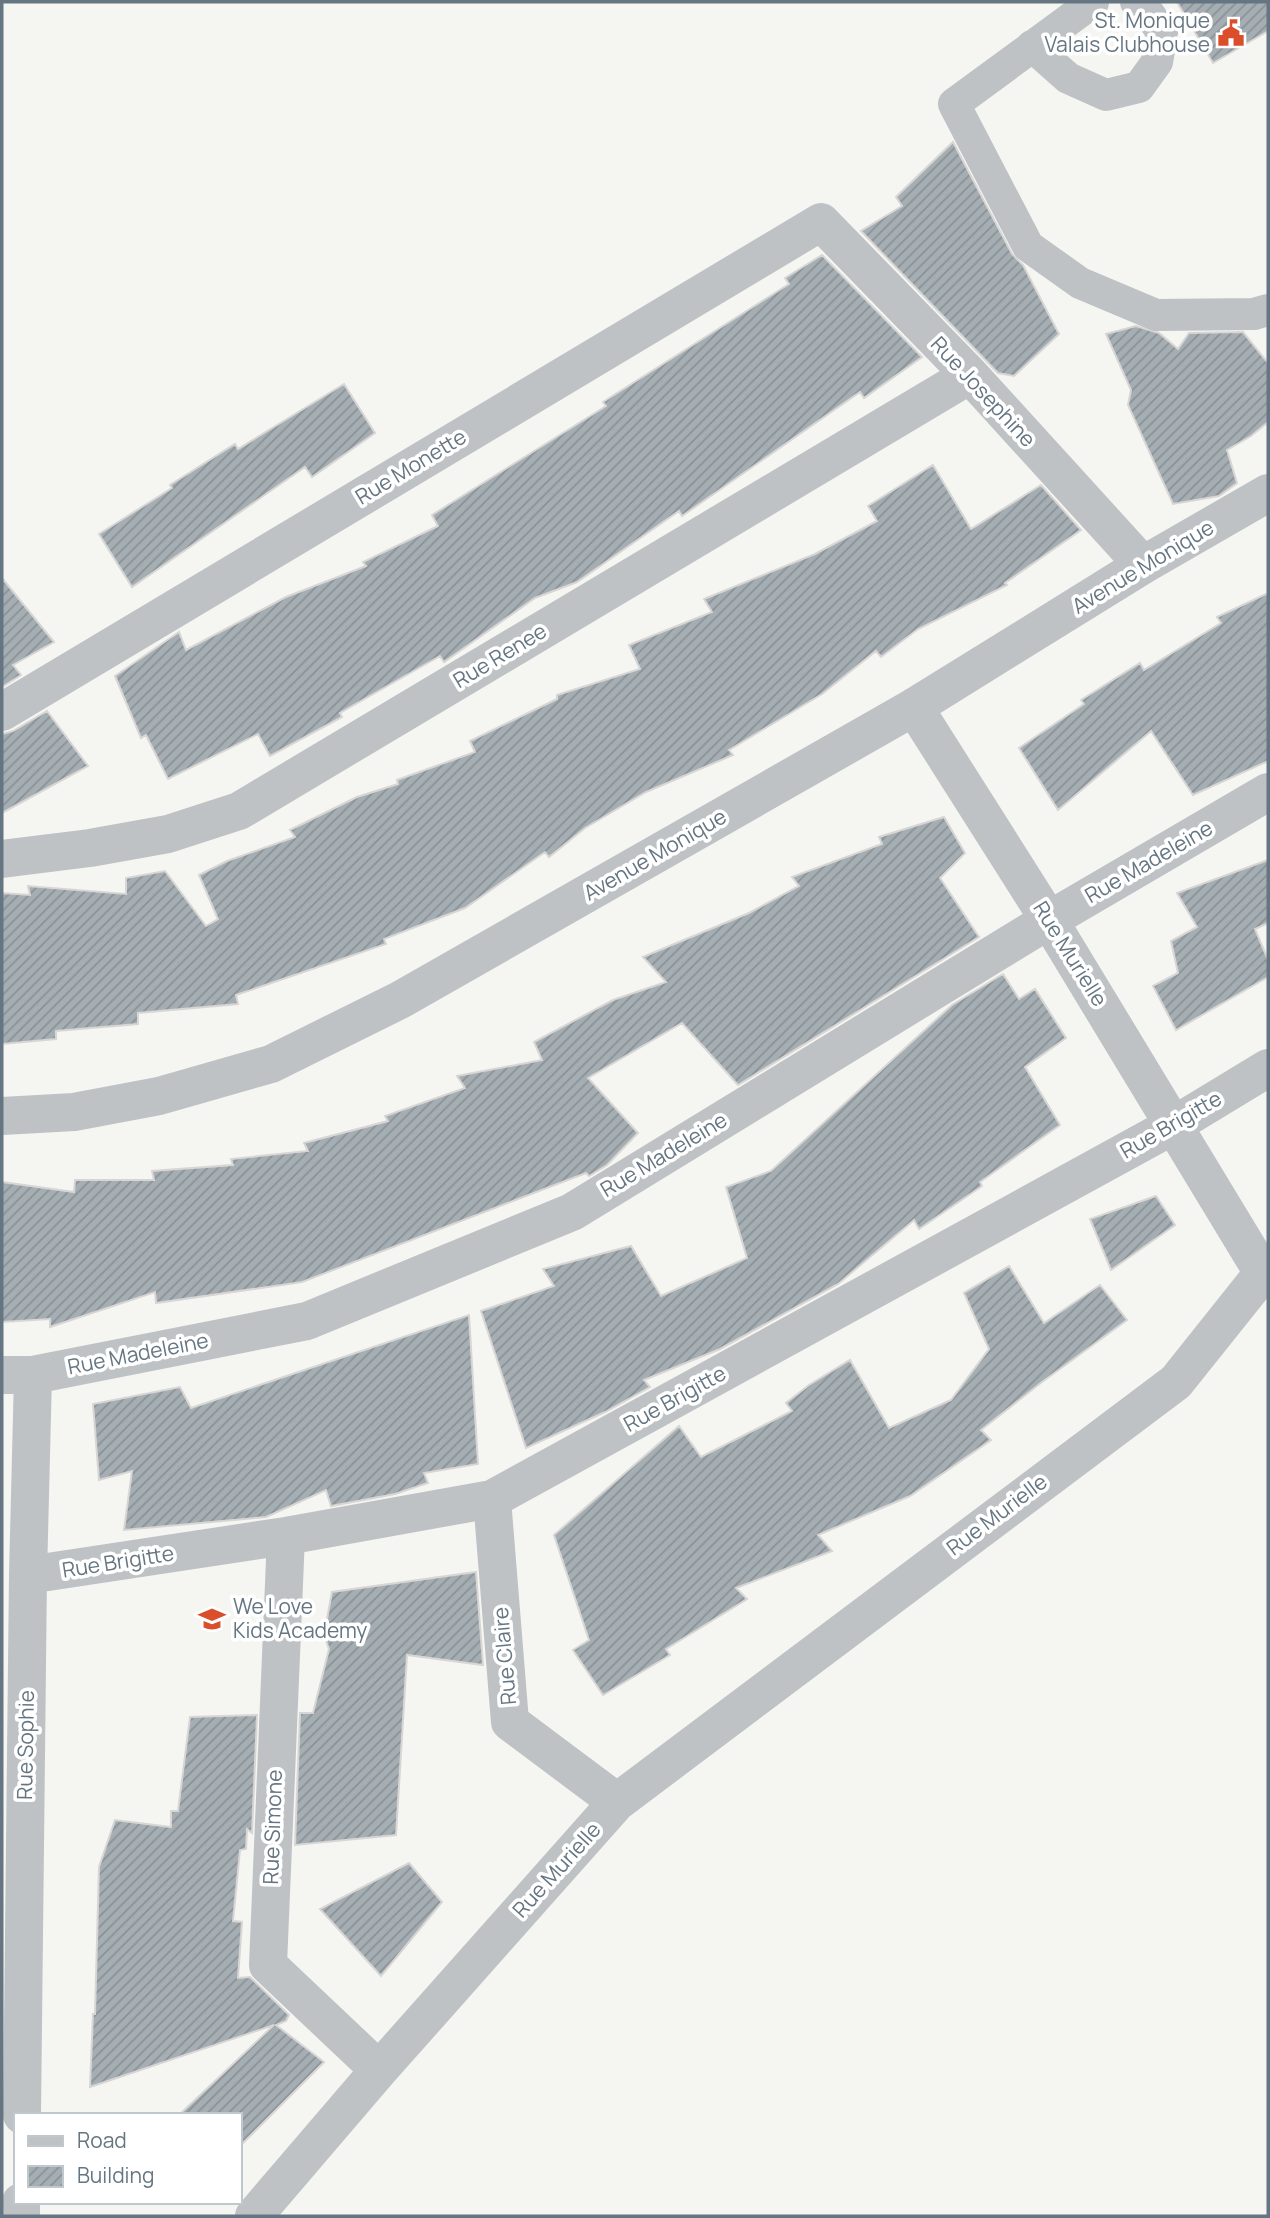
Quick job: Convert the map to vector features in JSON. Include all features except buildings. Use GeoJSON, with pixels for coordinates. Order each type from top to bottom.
{"type":"FeatureCollection","features":[{"type":"Feature","properties":{"kind":"street","name":"Rue Josephine"},"geometry":{"type":"LineString","coordinates":[[821,222],[970,375],[1143,565]]}},
{"type":"Feature","properties":{"kind":"street","name":"Rue Monette"},"geometry":{"type":"LineString","coordinates":[[2,712],[821,222]]}},
{"type":"Feature","properties":{"kind":"street","name":"Rue Renee"},"geometry":{"type":"LineString","coordinates":[[2,859],[90,848],[169,834],[239,811],[970,375]]}},
{"type":"Feature","properties":{"kind":"street","name":"Avenue Monique"},"geometry":{"type":"LineString","coordinates":[[2,1116],[74,1112],[159,1096],[271,1063],[400,1000],[914,707],[1143,565],[1268,493]]}},
{"type":"Feature","properties":{"kind":"street","name":"Rue Murielle"},"geometry":{"type":"LineString","coordinates":[[254,2216],[379,2070],[617,1802],[1176,1382],[1263,1273],[1049,920],[914,707]]}},
{"type":"Feature","properties":{"kind":"street","name":"Rue Madeleine"},"geometry":{"type":"LineString","coordinates":[[18,1375],[307,1321],[572,1212],[1049,920],[1268,792]]}},
{"type":"Feature","properties":{"kind":"street","name":"Rue Brigitte"},"geometry":{"type":"LineString","coordinates":[[27,1576],[286,1536],[492,1499],[1174,1125],[1268,1068]]}},
{"type":"Feature","properties":{"kind":"street","name":"Rue Sophie"},"geometry":{"type":"LineString","coordinates":[[18,1375],[27,1576],[22,2113]]}},
{"type":"Feature","properties":{"kind":"street","name":"Rue Claire"},"geometry":{"type":"LineString","coordinates":[[492,1499],[510,1722],[617,1802]]}},
{"type":"Feature","properties":{"kind":"street","name":"Rue Simone"},"geometry":{"type":"LineString","coordinates":[[286,1536],[268,1965],[379,2070]]}},
{"type":"Feature","properties":{"kind":"lane"},"geometry":{"type":"LineString","coordinates":[[1093,2],[954,104],[1028,246],[1080,283],[1156,315],[1254,314],[1268,310]]}},
{"type":"Feature","properties":{"kind":"lane"},"geometry":{"type":"LineString","coordinates":[[1032,46],[1069,78],[1106,95],[1139,87],[1157,62],[1162,33],[1142,4],[1136,2]]}},
{"type":"Feature","properties":{"kind":"place","name":"St. Monique Valais Clubhouse"},"geometry":{"type":"Point","coordinates":[1231,33]}},
{"type":"Feature","properties":{"kind":"place","name":"We Love Kids Academy"},"geometry":{"type":"Point","coordinates":[212,1619]}}]}
